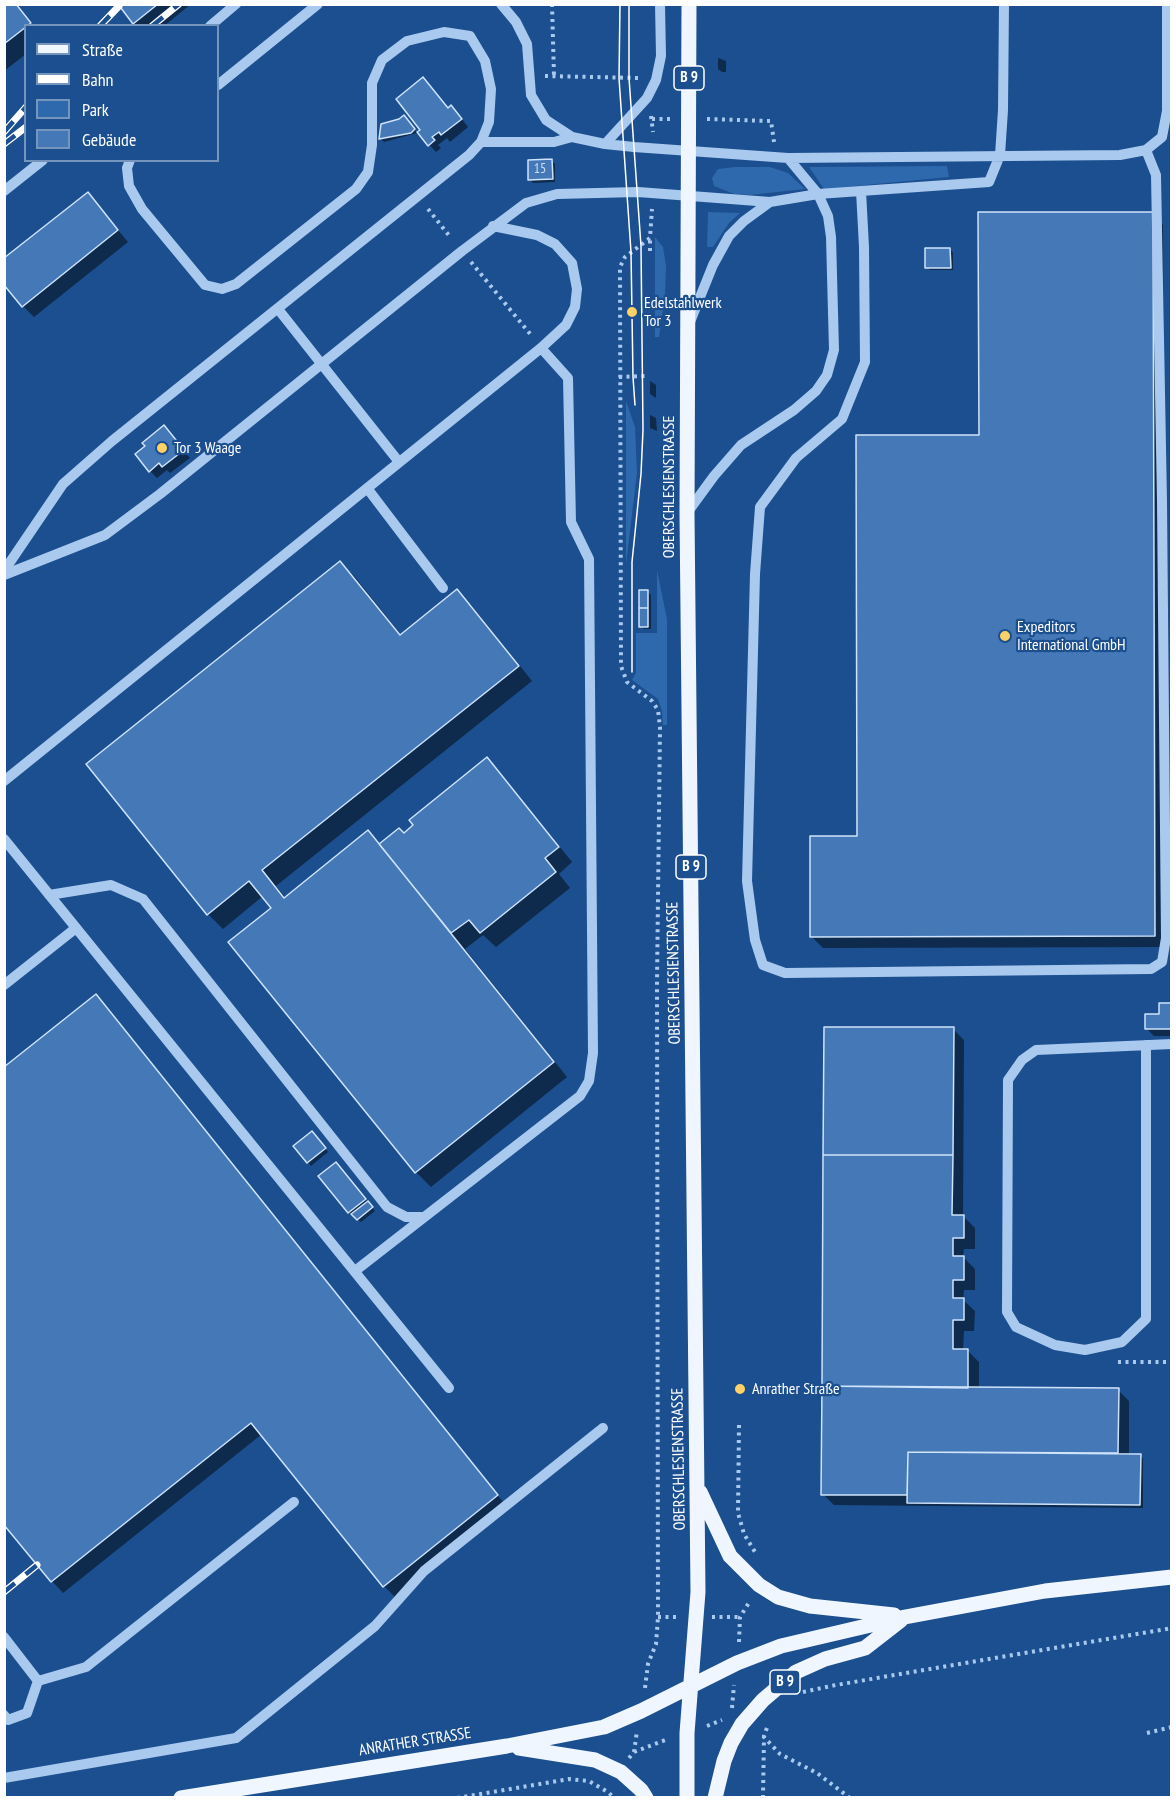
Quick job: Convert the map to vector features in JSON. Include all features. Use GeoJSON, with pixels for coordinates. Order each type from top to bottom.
{"type":"FeatureCollection","features":[{"type":"Feature","properties":{"kind":"main road","name":"OBERSCHLESIENSTRASSE"},"geometry":{"type":"LineString","coordinates":[[687,1797],[687,1733],[698,1592],[687,514],[689,4]]}},
{"type":"Feature","properties":{"kind":"main road"},"geometry":{"type":"LineString","coordinates":[[697,1486],[730,1556],[759,1585],[778,1597],[810,1606],[905,1617]]}},
{"type":"Feature","properties":{"kind":"main road","name":"ANRATHER STRASSE"},"geometry":{"type":"LineString","coordinates":[[181,1797],[507,1746],[603,1727],[641,1712],[737,1663],[782,1646],[905,1617],[1045,1590],[1172,1577]]}},
{"type":"Feature","properties":{"kind":"main road","name":"B 9"},"geometry":{"type":"LineString","coordinates":[[715,1797],[731,1743],[742,1724],[763,1700],[796,1672],[825,1659],[865,1648],[905,1617]]}},
{"type":"Feature","properties":{"kind":"main road"},"geometry":{"type":"LineString","coordinates":[[507,1746],[595,1760],[621,1772],[646,1797]]}},
{"type":"Feature","properties":{"kind":"lane"},"geometry":{"type":"LineString","coordinates":[[212,24],[236,4]]}},
{"type":"Feature","properties":{"kind":"lane"},"geometry":{"type":"LineString","coordinates":[[219,84],[318,4]]}},
{"type":"Feature","properties":{"kind":"lane"},"geometry":{"type":"LineString","coordinates":[[501,4],[516,22],[527,44],[531,95],[546,120],[572,137],[605,144],[653,149],[788,158],[1120,155],[1146,150],[1162,137],[1167,111],[1167,4]]}},
{"type":"Feature","properties":{"kind":"lane"},"geometry":{"type":"LineString","coordinates":[[605,144],[647,98],[656,80],[661,56],[660,4]]}},
{"type":"Feature","properties":{"kind":"lane"},"geometry":{"type":"LineString","coordinates":[[4,573],[105,535],[160,494],[462,250],[526,203],[557,194],[653,192],[770,202],[818,194],[989,182],[1000,155],[1003,110],[1004,4]]}},
{"type":"Feature","properties":{"kind":"lane"},"geometry":{"type":"LineString","coordinates":[[4,573],[63,484],[112,441],[469,155],[481,142],[489,122],[490,89],[485,61],[470,36],[444,32],[407,41],[382,60],[372,83],[372,145],[368,172],[357,189],[237,284],[222,289],[205,285],[142,209],[129,186],[127,168],[129,162]]}},
{"type":"Feature","properties":{"kind":"lane"},"geometry":{"type":"LineString","coordinates":[[481,142],[554,142],[572,137]]}},
{"type":"Feature","properties":{"kind":"lane"},"geometry":{"type":"LineString","coordinates":[[861,191],[865,362],[842,419],[796,458],[760,507],[755,574],[747,881],[755,940],[763,965],[785,973],[1151,969],[1162,962],[1166,938],[1156,176],[1146,150]]}},
{"type":"Feature","properties":{"kind":"lane"},"geometry":{"type":"LineString","coordinates":[[687,514],[714,476],[741,445],[794,410],[816,391],[827,375],[834,350],[831,237],[828,216],[818,194],[788,158]]}},
{"type":"Feature","properties":{"kind":"lane"},"geometry":{"type":"LineString","coordinates":[[4,191],[40,162]]}},
{"type":"Feature","properties":{"kind":"lane"},"geometry":{"type":"LineString","coordinates":[[688,328],[713,265],[729,236],[744,221],[770,202]]}},
{"type":"Feature","properties":{"kind":"lane"},"geometry":{"type":"LineString","coordinates":[[4,781],[542,348],[566,325],[575,307],[577,289],[572,263],[555,244],[537,235],[493,226]]}},
{"type":"Feature","properties":{"kind":"lane"},"geometry":{"type":"LineString","coordinates":[[278,309],[399,462]]}},
{"type":"Feature","properties":{"kind":"lane"},"geometry":{"type":"LineString","coordinates":[[355,1271],[580,1096],[589,1081],[592,1062],[589,559],[571,522],[568,378],[542,348]]}},
{"type":"Feature","properties":{"kind":"lane"},"geometry":{"type":"LineString","coordinates":[[367,488],[443,588]]}},
{"type":"Feature","properties":{"kind":"lane"},"geometry":{"type":"LineString","coordinates":[[4,839],[449,1388]]}},
{"type":"Feature","properties":{"kind":"lane"},"geometry":{"type":"LineString","coordinates":[[49,895],[111,885],[142,899],[387,1207],[406,1216],[424,1217]]}},
{"type":"Feature","properties":{"kind":"lane"},"geometry":{"type":"LineString","coordinates":[[4,985],[76,928]]}},
{"type":"Feature","properties":{"kind":"lane"},"geometry":{"type":"LineString","coordinates":[[1146,1045],[1146,1319],[1122,1342],[1085,1350],[1055,1345],[1016,1328],[1007,1312],[1008,1080],[1022,1060],[1036,1050],[1146,1045],[1172,1044]]}},
{"type":"Feature","properties":{"kind":"lane"},"geometry":{"type":"LineString","coordinates":[[4,1778],[236,1738],[375,1626],[424,1571],[603,1428]]}},
{"type":"Feature","properties":{"kind":"lane"},"geometry":{"type":"LineString","coordinates":[[38,1681],[86,1667],[294,1502]]}},
{"type":"Feature","properties":{"kind":"lane"},"geometry":{"type":"LineString","coordinates":[[4,1637],[38,1681]]}},
{"type":"Feature","properties":{"kind":"lane"},"geometry":{"type":"LineString","coordinates":[[4,1715],[8,1720],[27,1713],[38,1681]]}},
{"type":"Feature","properties":{"kind":"path"},"geometry":{"type":"LineString","coordinates":[[552,4],[554,76]]}},
{"type":"Feature","properties":{"kind":"path"},"geometry":{"type":"LineString","coordinates":[[530,76],[642,78],[642,68]]}},
{"type":"Feature","properties":{"kind":"path"},"geometry":{"type":"LineString","coordinates":[[647,98],[652,119],[653,149]]}},
{"type":"Feature","properties":{"kind":"path"},"geometry":{"type":"LineString","coordinates":[[652,119],[771,121],[772,140],[788,158]]}},
{"type":"Feature","properties":{"kind":"path"},"geometry":{"type":"LineString","coordinates":[[650,250],[653,192]]}},
{"type":"Feature","properties":{"kind":"path"},"geometry":{"type":"LineString","coordinates":[[418,197],[542,348]]}},
{"type":"Feature","properties":{"kind":"path"},"geometry":{"type":"LineString","coordinates":[[634,1752],[648,1664],[656,1644],[658,1617],[657,983],[660,727],[658,710],[652,701],[627,682],[621,666],[620,267],[625,257],[650,238]]}},
{"type":"Feature","properties":{"kind":"path"},"geometry":{"type":"LineString","coordinates":[[625,257],[625,267]]}},
{"type":"Feature","properties":{"kind":"path"},"geometry":{"type":"LineString","coordinates":[[626,370],[626,376]]}},
{"type":"Feature","properties":{"kind":"path"},"geometry":{"type":"LineString","coordinates":[[620,376],[645,376]]}},
{"type":"Feature","properties":{"kind":"path"},"geometry":{"type":"LineString","coordinates":[[1118,1362],[1172,1362]]}},
{"type":"Feature","properties":{"kind":"path"},"geometry":{"type":"LineString","coordinates":[[795,1697],[803,1692],[836,1685],[1172,1628]]}},
{"type":"Feature","properties":{"kind":"path"},"geometry":{"type":"LineString","coordinates":[[730,1717],[737,1663]]}},
{"type":"Feature","properties":{"kind":"path"},"geometry":{"type":"LineString","coordinates":[[763,1797],[764,1736],[770,1719]]}},
{"type":"Feature","properties":{"kind":"path"},"geometry":{"type":"LineString","coordinates":[[1147,1733],[1172,1727]]}},
{"type":"Feature","properties":{"kind":"path"},"geometry":{"type":"LineString","coordinates":[[764,1736],[780,1754],[817,1773],[850,1797]]}},
{"type":"Feature","properties":{"kind":"path"},"geometry":{"type":"LineString","coordinates":[[457,1797],[569,1779],[589,1781],[614,1797]]}},
{"type":"Feature","properties":{"kind":"green space"},"geometry":{"type":"Polygon","coordinates":[[[947,166],[949,177],[824,189],[809,167],[947,166]]]}},
{"type":"Feature","properties":{"kind":"green space"},"geometry":{"type":"Polygon","coordinates":[[[770,167],[788,173],[805,189],[750,195],[734,194],[714,186],[712,178],[718,169],[770,167]]]}},
{"type":"Feature","properties":{"kind":"green space"},"geometry":{"type":"Polygon","coordinates":[[[708,212],[740,213],[729,223],[713,247],[707,247],[708,212]]]}},
{"type":"Feature","properties":{"kind":"green space"},"geometry":{"type":"Polygon","coordinates":[[[655,237],[663,247],[666,266],[665,296],[659,337],[655,337],[655,237]]]}},
{"type":"Feature","properties":{"kind":"green space"},"geometry":{"type":"Polygon","coordinates":[[[626,401],[635,427],[637,473],[626,564],[626,401]]]}},
{"type":"Feature","properties":{"kind":"green space"},"geometry":{"type":"Polygon","coordinates":[[[657,570],[667,619],[667,725],[663,725],[658,699],[632,680],[636,673],[636,633],[657,633],[657,570]]]}},
{"type":"Feature","properties":{"kind":"building"},"geometry":{"type":"Polygon","coordinates":[[[4,4],[16,4],[31,23],[24,24],[24,28],[4,44],[4,4]]]}},
{"type":"Feature","properties":{"kind":"building"},"geometry":{"type":"Polygon","coordinates":[[[118,4],[158,4],[133,24],[118,4]]]}},
{"type":"Feature","properties":{"kind":"building"},"geometry":{"type":"Polygon","coordinates":[[[423,77],[448,108],[451,105],[462,119],[441,135],[439,132],[432,137],[435,140],[428,146],[417,132],[420,130],[396,99],[423,77]]]}},
{"type":"Feature","properties":{"kind":"building"},"geometry":{"type":"Polygon","coordinates":[[[404,115],[415,129],[411,133],[379,139],[381,124],[399,119],[404,115]]]}},
{"type":"Feature","properties":{"kind":"building"},"geometry":{"type":"Polygon","coordinates":[[[552,159],[553,179],[528,180],[528,160],[552,159]]]}},
{"type":"Feature","properties":{"kind":"building"},"geometry":{"type":"Polygon","coordinates":[[[88,192],[118,230],[22,307],[4,285],[4,258],[88,192]]]}},
{"type":"Feature","properties":{"kind":"building","name":"Expeditors International GmbH"},"geometry":{"type":"Polygon","coordinates":[[[978,212],[1153,212],[1155,936],[810,937],[810,836],[857,836],[856,435],[979,435],[978,212]]]}},
{"type":"Feature","properties":{"kind":"building"},"geometry":{"type":"Polygon","coordinates":[[[925,248],[950,248],[951,268],[925,268],[925,248]]]}},
{"type":"Feature","properties":{"kind":"building","name":"Tor 3 Waage"},"geometry":{"type":"Polygon","coordinates":[[[164,425],[184,450],[162,467],[159,463],[149,472],[135,454],[145,446],[142,443],[164,425]]]}},
{"type":"Feature","properties":{"kind":"building"},"geometry":{"type":"Polygon","coordinates":[[[340,561],[400,635],[457,589],[519,666],[262,870],[284,898],[368,830],[554,1062],[415,1173],[228,942],[271,908],[249,881],[207,915],[86,764],[340,561]]]}},
{"type":"Feature","properties":{"kind":"building"},"geometry":{"type":"Polygon","coordinates":[[[639,590],[648,590],[648,608],[639,608],[639,590]]]}},
{"type":"Feature","properties":{"kind":"building"},"geometry":{"type":"Polygon","coordinates":[[[639,608],[648,608],[648,627],[639,627],[639,608]]]}},
{"type":"Feature","properties":{"kind":"building"},"geometry":{"type":"Polygon","coordinates":[[[487,757],[559,847],[545,858],[556,872],[480,933],[469,920],[451,933],[379,844],[399,828],[404,833],[413,825],[409,820],[487,757]]]}},
{"type":"Feature","properties":{"kind":"building"},"geometry":{"type":"Polygon","coordinates":[[[96,994],[498,1495],[383,1587],[251,1423],[51,1582],[4,1525],[4,1067],[96,994]]]}},
{"type":"Feature","properties":{"kind":"building"},"geometry":{"type":"Polygon","coordinates":[[[1159,1003],[1172,1003],[1172,1029],[1145,1029],[1145,1014],[1159,1014],[1159,1003]]]}},
{"type":"Feature","properties":{"kind":"building"},"geometry":{"type":"Polygon","coordinates":[[[824,1027],[954,1027],[953,1155],[823,1155],[824,1027]]]}},
{"type":"Feature","properties":{"kind":"building"},"geometry":{"type":"Polygon","coordinates":[[[312,1131],[326,1148],[307,1163],[293,1146],[312,1131]]]}},
{"type":"Feature","properties":{"kind":"building"},"geometry":{"type":"Polygon","coordinates":[[[823,1155],[953,1155],[952,1215],[964,1215],[964,1238],[953,1238],[953,1256],[964,1256],[964,1280],[953,1280],[953,1298],[964,1298],[964,1320],[953,1320],[953,1349],[968,1349],[968,1388],[822,1386],[823,1155]]]}},
{"type":"Feature","properties":{"kind":"building"},"geometry":{"type":"Polygon","coordinates":[[[336,1162],[366,1199],[348,1213],[318,1176],[336,1162]]]}},
{"type":"Feature","properties":{"kind":"building"},"geometry":{"type":"Polygon","coordinates":[[[368,1201],[373,1207],[357,1220],[351,1214],[368,1201]]]}},
{"type":"Feature","properties":{"kind":"building"},"geometry":{"type":"Polygon","coordinates":[[[822,1386],[1119,1388],[1118,1453],[908,1452],[907,1495],[821,1495],[822,1386]]]}},
{"type":"Feature","properties":{"kind":"building"},"geometry":{"type":"Polygon","coordinates":[[[908,1452],[1141,1454],[1140,1505],[907,1503],[908,1452]]]}},
{"type":"Feature","properties":{"kind":"tram line"},"geometry":{"type":"LineString","coordinates":[[620,4],[619,78],[631,252],[635,405]]}},
{"type":"Feature","properties":{"kind":"tram line"},"geometry":{"type":"LineString","coordinates":[[629,4],[629,78],[641,246],[643,430],[632,562],[632,672]]}},
{"type":"Feature","properties":{"kind":"railway"},"geometry":{"type":"LineString","coordinates":[[154,24],[179,4]]}},
{"type":"Feature","properties":{"kind":"railway"},"geometry":{"type":"LineString","coordinates":[[102,24],[119,6]]}},
{"type":"Feature","properties":{"kind":"railway"},"geometry":{"type":"LineString","coordinates":[[4,132],[24,109]]}},
{"type":"Feature","properties":{"kind":"railway"},"geometry":{"type":"LineString","coordinates":[[4,144],[24,129]]}},
{"type":"Feature","properties":{"kind":"railway"},"geometry":{"type":"LineString","coordinates":[[4,1592],[37,1565]]}},
{"type":"Feature","properties":{"kind":"place","name":"Edelstahlwerk Tor 3"},"geometry":{"type":"Point","coordinates":[632,312]}},
{"type":"Feature","properties":{"kind":"place","name":"Tor 3 Waage"},"geometry":{"type":"Point","coordinates":[162,448]}},
{"type":"Feature","properties":{"kind":"place","name":"Expeditors International GmbH"},"geometry":{"type":"Point","coordinates":[1005,636]}},
{"type":"Feature","properties":{"kind":"place","name":"Anrather Straße"},"geometry":{"type":"Point","coordinates":[740,1389]}}]}
